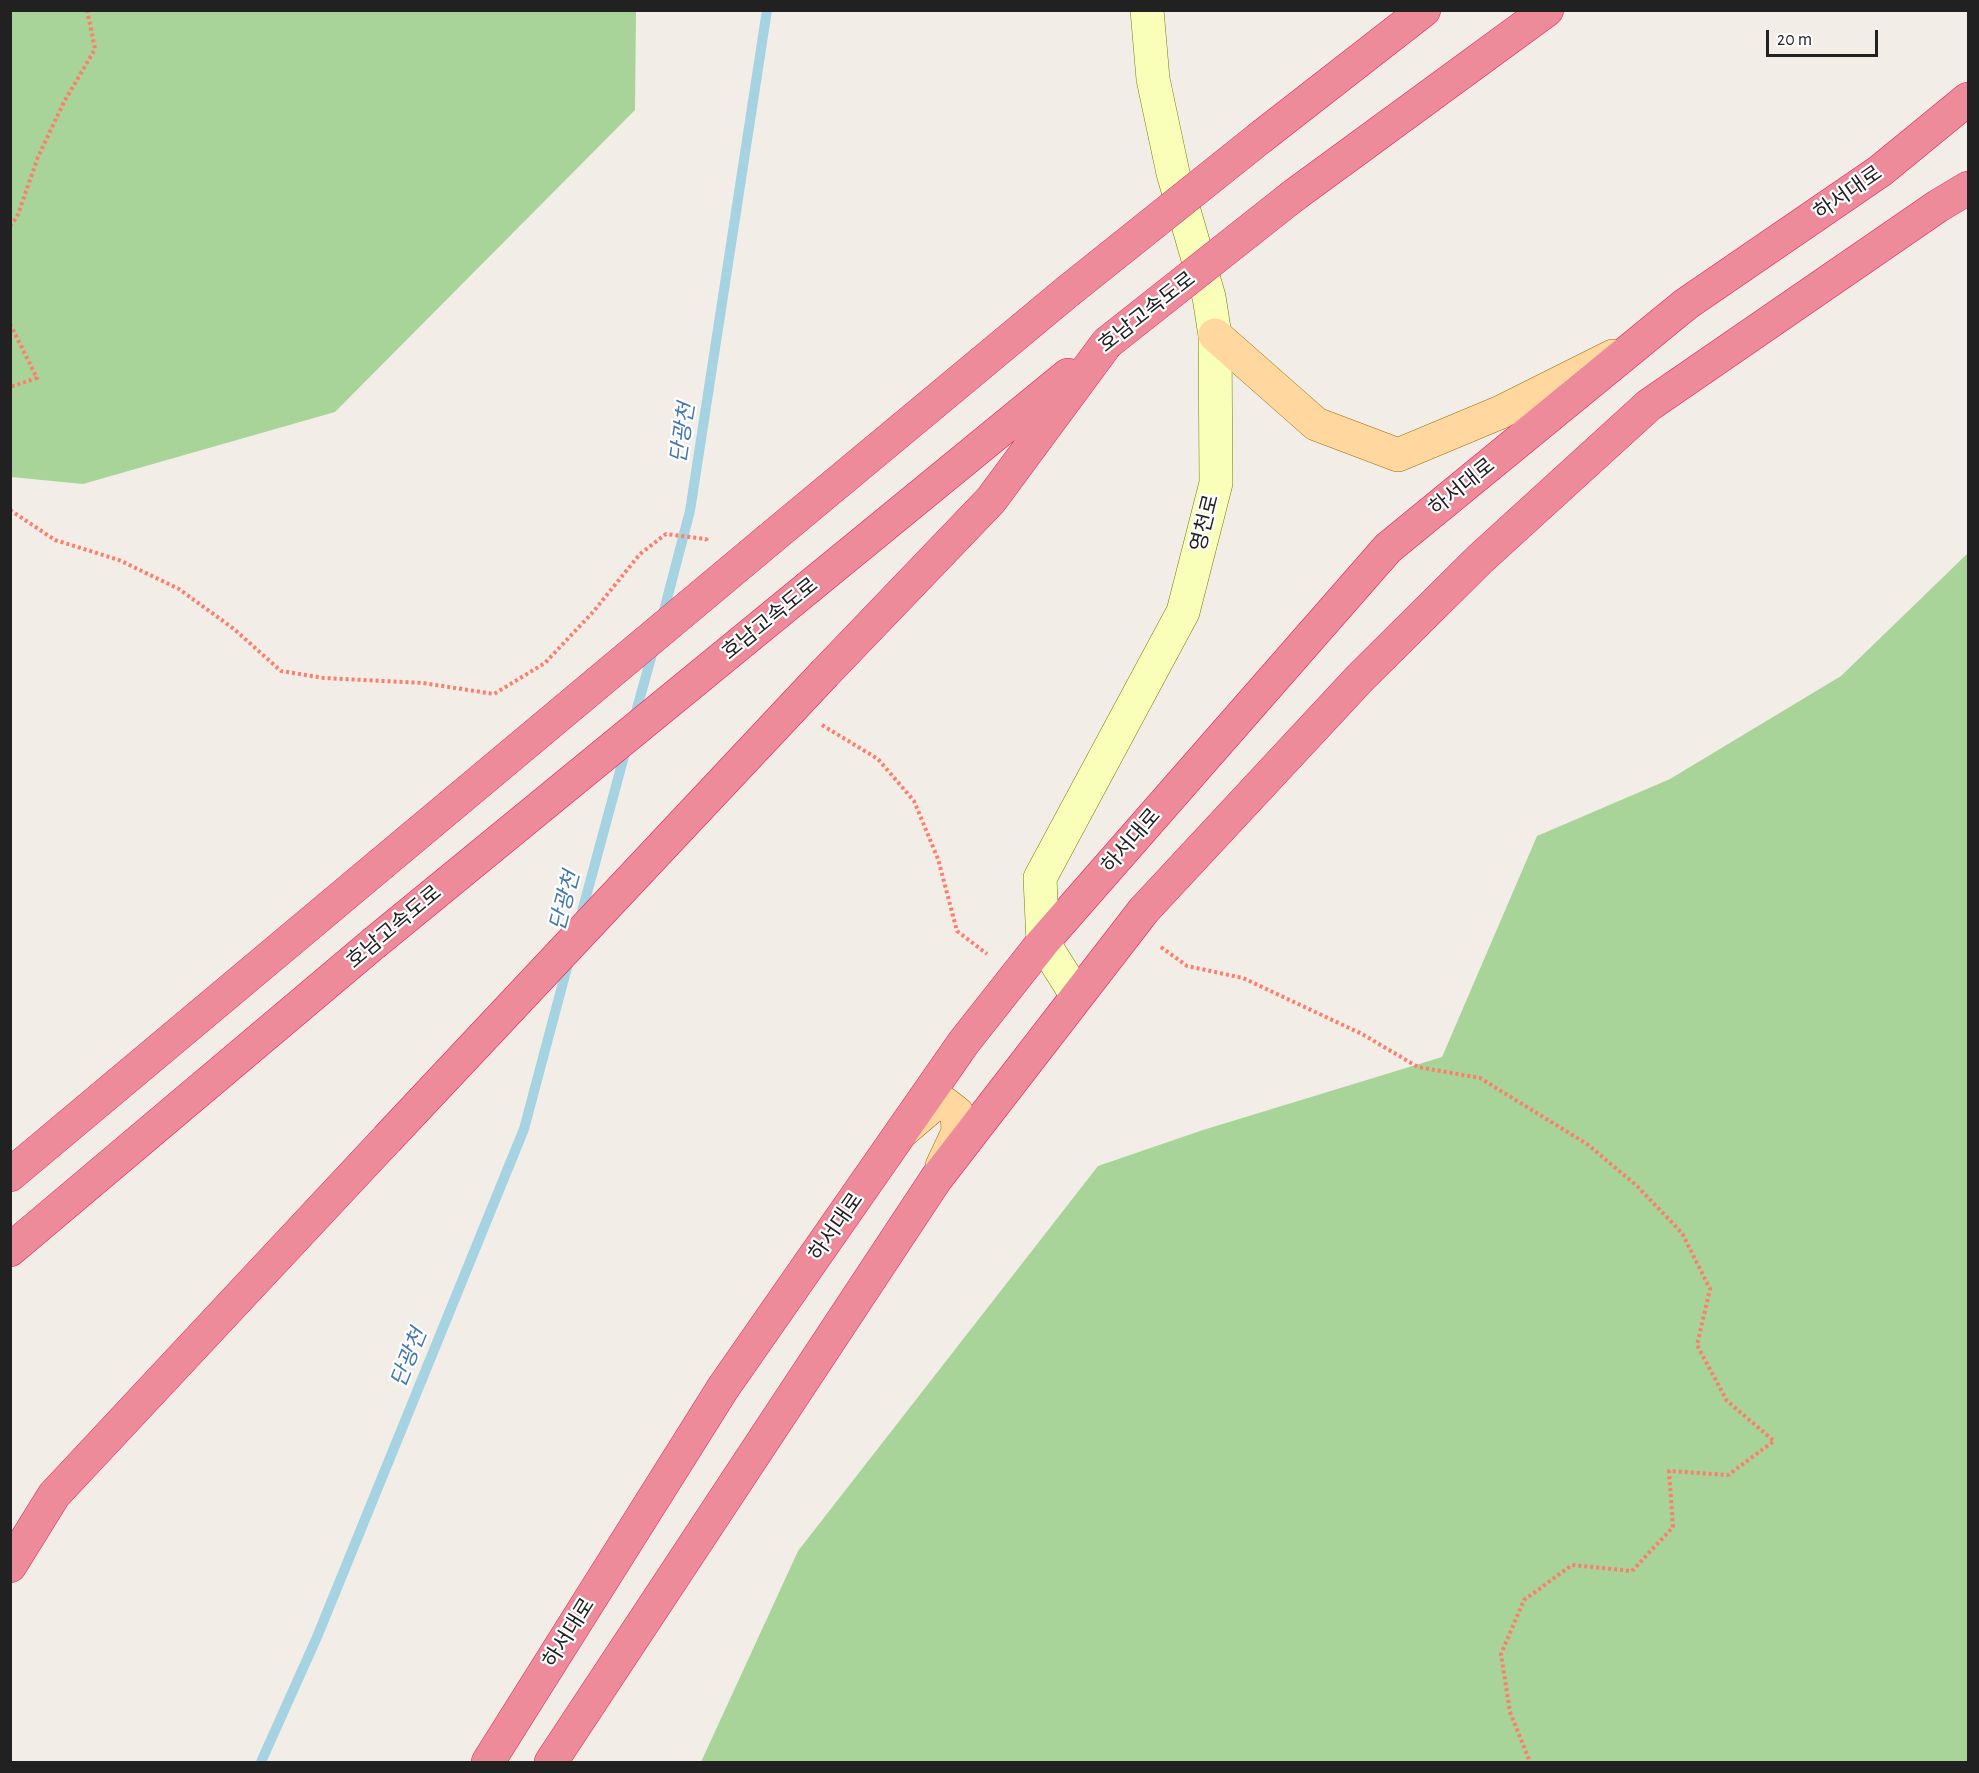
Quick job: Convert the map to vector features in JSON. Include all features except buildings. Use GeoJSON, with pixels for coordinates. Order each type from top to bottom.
{"type":"FeatureCollection","features":[{"type":"Feature","properties":{"kind":"highway"},"geometry":{"type":"LineString","coordinates":[[12,1173],[1067,292],[1424,10]]}},
{"type":"Feature","properties":{"kind":"highway","name":"호남고속도로"},"geometry":{"type":"LineString","coordinates":[[10,1250],[373,944],[1107,343],[1293,196],[1547,10]]}},
{"type":"Feature","properties":{"kind":"highway","name":"하서대로"},"geometry":{"type":"LineString","coordinates":[[488,1762],[723,1388],[964,1042],[1042,942],[1388,548],[1686,304],[1880,171],[1968,99]]}},
{"type":"Feature","properties":{"kind":"highway"},"geometry":{"type":"LineString","coordinates":[[551,1762],[936,1179],[1144,910],[1360,678],[1480,559],[1649,405],[1968,188]]}},
{"type":"Feature","properties":{"kind":"highway"},"geometry":{"type":"LineString","coordinates":[[10,1566],[54,1495],[825,673],[991,500],[1107,343]]}},
{"type":"Feature","properties":{"kind":"main road"},"geometry":{"type":"LineString","coordinates":[[1215,335],[1316,424],[1398,455],[1501,411],[1639,343]]}},
{"type":"Feature","properties":{"kind":"main road"},"geometry":{"type":"LineString","coordinates":[[901,1132],[931,1107],[944,1102],[957,1113],[958,1132],[936,1179]]}},
{"type":"Feature","properties":{"kind":"street","name":"영천로"},"geometry":{"type":"LineString","coordinates":[[1042,942],[1040,878],[1183,612],[1216,483],[1215,335],[1209,297],[1173,173],[1156,89],[1148,10]]}},
{"type":"Feature","properties":{"kind":"street"},"geometry":{"type":"LineString","coordinates":[[1042,942],[1077,996]]}},
{"type":"Feature","properties":{"kind":"path"},"geometry":{"type":"LineString","coordinates":[[10,226],[17,217],[38,157],[63,102],[95,49],[87,10]]}},
{"type":"Feature","properties":{"kind":"path"},"geometry":{"type":"LineString","coordinates":[[10,324],[37,378],[10,387]]}},
{"type":"Feature","properties":{"kind":"path"},"geometry":{"type":"LineString","coordinates":[[10,510],[55,540],[119,560],[179,589],[234,629],[281,671],[324,678],[423,683],[494,694],[546,663],[593,612],[640,554],[666,534],[706,539],[711,550]]}},
{"type":"Feature","properties":{"kind":"path"},"geometry":{"type":"LineString","coordinates":[[821,725],[878,759],[914,801],[938,859],[957,931],[1016,976]]}},
{"type":"Feature","properties":{"kind":"path"},"geometry":{"type":"LineString","coordinates":[[1132,925],[1187,966],[1243,978],[1362,1034],[1418,1067],[1480,1078],[1587,1144],[1637,1186],[1682,1233],[1710,1289],[1697,1345],[1727,1401],[1774,1441],[1728,1475],[1669,1471],[1673,1527],[1632,1571],[1572,1566],[1524,1600],[1501,1654],[1510,1712],[1530,1762]]}},
{"type":"Feature","properties":{"kind":"green space"},"geometry":{"type":"Polygon","coordinates":[[[10,11],[636,11],[635,110],[335,412],[83,484],[11,477],[10,11]]]}},
{"type":"Feature","properties":{"kind":"green space"},"geometry":{"type":"Polygon","coordinates":[[[1968,553],[1968,1762],[701,1762],[798,1551],[1098,1166],[1203,1130],[1442,1057],[1537,836],[1670,779],[1841,676],[1968,553]]]}},
{"type":"Feature","properties":{"kind":"waterway","name":"단광천"},"geometry":{"type":"LineString","coordinates":[[662,618],[690,511],[767,10]]}},
{"type":"Feature","properties":{"kind":"waterway","name":"단광천"},"geometry":{"type":"LineString","coordinates":[[634,719],[654,647]]}},
{"type":"Feature","properties":{"kind":"waterway","name":"단광천"},"geometry":{"type":"LineString","coordinates":[[580,919],[626,749]]}},
{"type":"Feature","properties":{"kind":"waterway","name":"단광천"},"geometry":{"type":"LineString","coordinates":[[261,1762],[317,1637],[524,1129],[569,960]]}}]}
